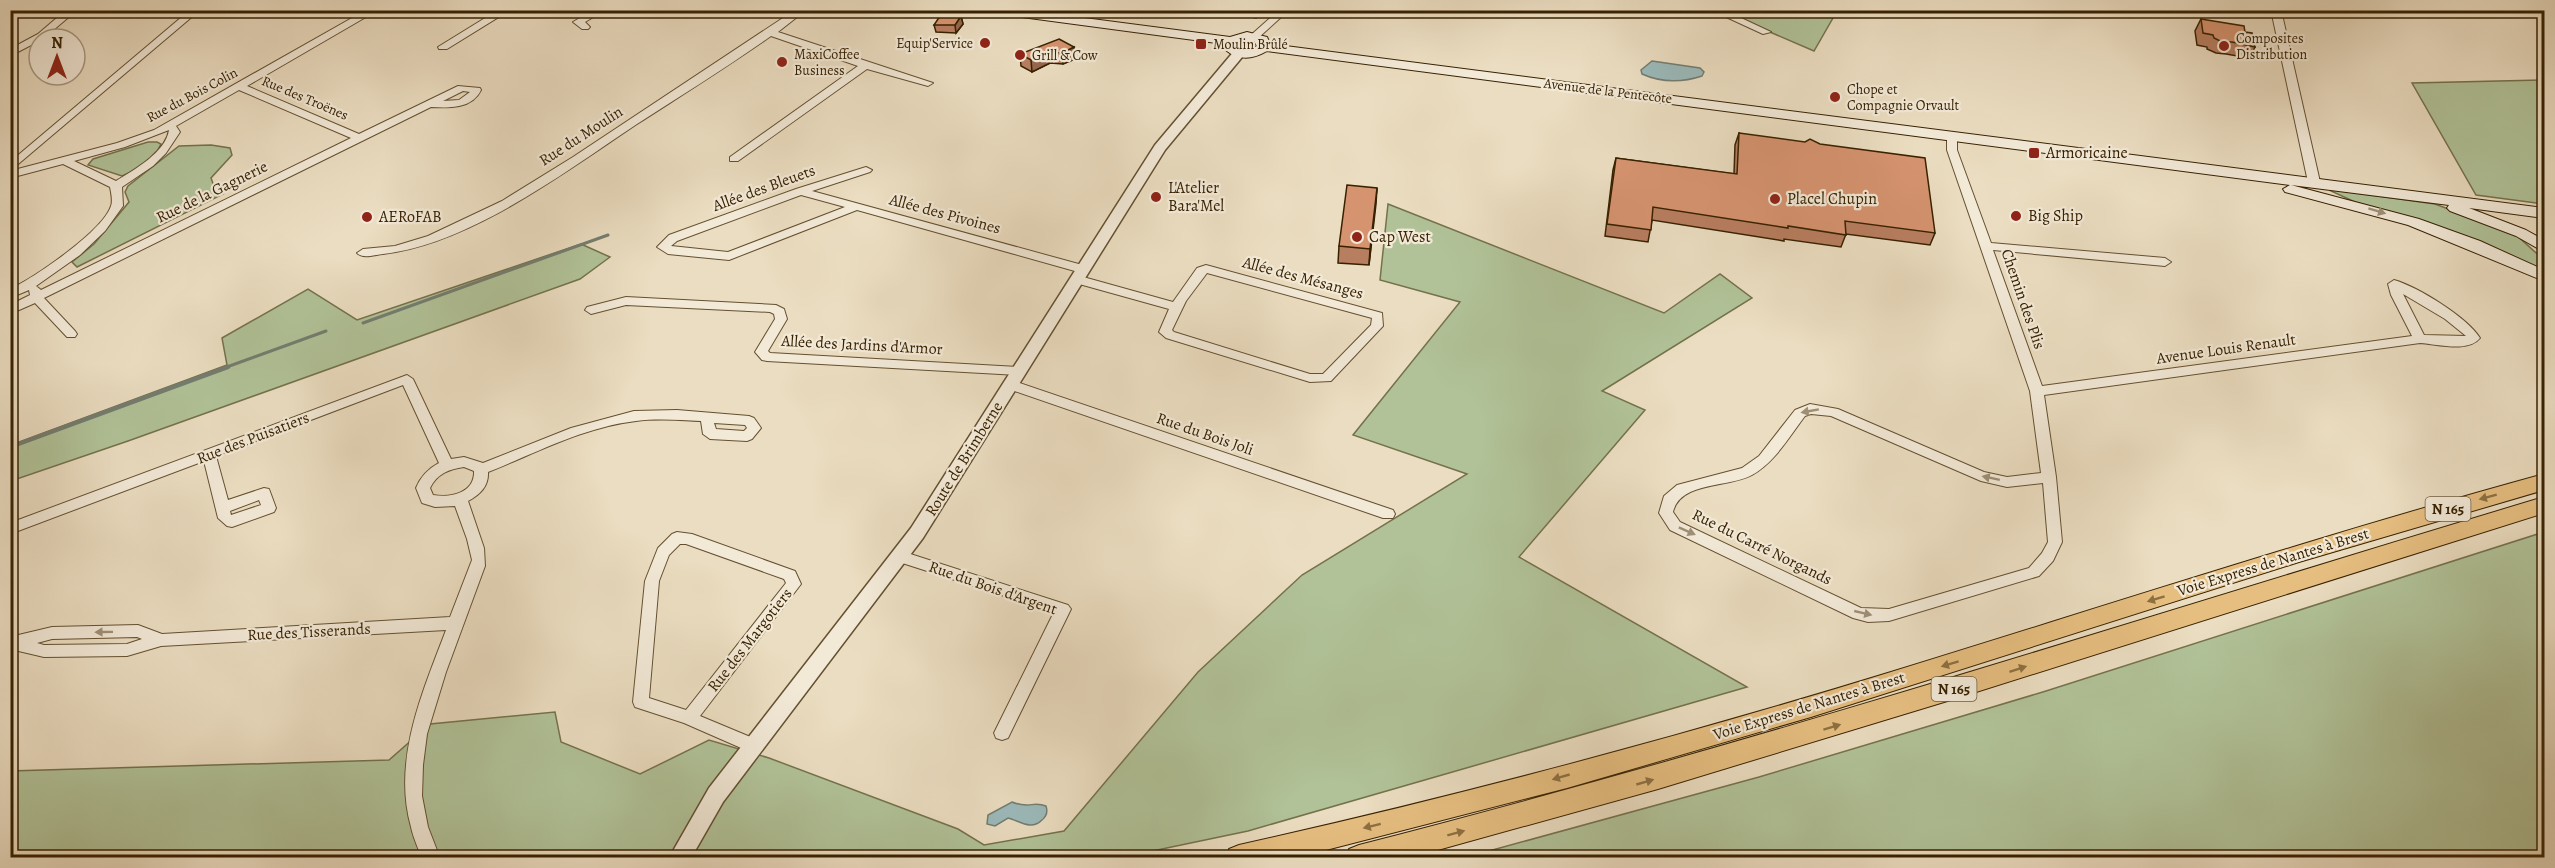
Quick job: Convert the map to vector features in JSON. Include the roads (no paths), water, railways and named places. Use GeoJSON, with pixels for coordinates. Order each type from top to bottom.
{"type":"FeatureCollection","features":[{"type":"Feature","properties":{"kind":"highway","name":"Voie Express de Nantes à Brest"},"geometry":{"type":"LineString","coordinates":[[1239,858],[1457,805],[1750,724],[2352,538],[2544,482]]}},
{"type":"Feature","properties":{"kind":"highway","name":"Voie Express de Nantes à Brest"},"geometry":{"type":"LineString","coordinates":[[1359,858],[1564,805],[1783,742],[2544,505]]}},
{"type":"Feature","properties":{"kind":"main road"},"geometry":{"type":"LineString","coordinates":[[960,10],[968,13],[980,10]]}},
{"type":"Feature","properties":{"kind":"main road"},"geometry":{"type":"LineString","coordinates":[[989,10],[1235,47],[1254,53],[1259,42]]}},
{"type":"Feature","properties":{"kind":"main road","name":"Avenue de la Pentecôte"},"geometry":{"type":"LineString","coordinates":[[1259,42],[2161,164],[2317,189]]}},
{"type":"Feature","properties":{"kind":"main road"},"geometry":{"type":"LineString","coordinates":[[2317,189],[2414,195],[2544,215]]}},
{"type":"Feature","properties":{"kind":"main road"},"geometry":{"type":"LineString","coordinates":[[2317,189],[2487,249],[2544,276]]}},
{"type":"Feature","properties":{"kind":"main road"},"geometry":{"type":"LineString","coordinates":[[2414,195],[2521,233],[2544,247]]}},
{"type":"Feature","properties":{"kind":"main road"},"geometry":{"type":"LineString","coordinates":[[2544,215],[2524,221],[2520,230],[2532,247],[2544,256]]}},
{"type":"Feature","properties":{"kind":"street"},"geometry":{"type":"LineString","coordinates":[[10,52],[41,36],[73,10]]}},
{"type":"Feature","properties":{"kind":"street"},"geometry":{"type":"LineString","coordinates":[[10,168],[196,10]]}},
{"type":"Feature","properties":{"kind":"street","name":"Rue du Bois Colin"},"geometry":{"type":"LineString","coordinates":[[10,176],[121,146],[170,125],[374,10]]}},
{"type":"Feature","properties":{"kind":"street"},"geometry":{"type":"LineString","coordinates":[[443,47],[506,10]]}},
{"type":"Feature","properties":{"kind":"street"},"geometry":{"type":"LineString","coordinates":[[585,27],[578,22],[601,10]]}},
{"type":"Feature","properties":{"kind":"street","name":"Rue du Moulin"},"geometry":{"type":"LineString","coordinates":[[363,253],[382,253],[407,248],[455,229],[501,205],[552,175],[771,33],[802,10]]}},
{"type":"Feature","properties":{"kind":"street"},"geometry":{"type":"LineString","coordinates":[[1259,42],[1285,10]]}},
{"type":"Feature","properties":{"kind":"street"},"geometry":{"type":"LineString","coordinates":[[1715,10],[1766,32]]}},
{"type":"Feature","properties":{"kind":"street"},"geometry":{"type":"LineString","coordinates":[[2276,10],[2317,189]]}},
{"type":"Feature","properties":{"kind":"street"},"geometry":{"type":"LineString","coordinates":[[771,33],[928,83]]}},
{"type":"Feature","properties":{"kind":"street","name":"Route de Brimberne"},"geometry":{"type":"LineString","coordinates":[[679,858],[717,795],[917,533],[1160,148],[1235,47]]}},
{"type":"Feature","properties":{"kind":"street"},"geometry":{"type":"LineString","coordinates":[[734,159],[866,65]]}},
{"type":"Feature","properties":{"kind":"street","name":"Rue des Troënes"},"geometry":{"type":"LineString","coordinates":[[240,87],[359,138]]}},
{"type":"Feature","properties":{"kind":"street","name":"Rue de la Gagnerie"},"geometry":{"type":"LineString","coordinates":[[10,310],[428,104]]}},
{"type":"Feature","properties":{"kind":"street"},"geometry":{"type":"LineString","coordinates":[[116,186],[146,168],[162,152],[175,132],[170,125]]}},
{"type":"Feature","properties":{"kind":"street","name":"Chemin des Plis"},"geometry":{"type":"LineString","coordinates":[[1952,136],[1953,154],[1988,246],[2037,391],[2049,477]]}},
{"type":"Feature","properties":{"kind":"street"},"geometry":{"type":"LineString","coordinates":[[10,294],[31,284],[76,252],[100,228],[117,206],[116,186],[108,179],[72,166],[66,161]]}},
{"type":"Feature","properties":{"kind":"street","name":"Allée des Bleuets"},"geometry":{"type":"LineString","coordinates":[[854,207],[729,256],[668,250],[663,247],[673,238],[800,191],[866,170]]}},
{"type":"Feature","properties":{"kind":"street","name":"Allée des Pivoines"},"geometry":{"type":"LineString","coordinates":[[800,191],[1079,274]]}},
{"type":"Feature","properties":{"kind":"street"},"geometry":{"type":"LineString","coordinates":[[1988,246],[2165,262]]}},
{"type":"Feature","properties":{"kind":"street","name":"Allée des Mésanges"},"geometry":{"type":"LineString","coordinates":[[1206,269],[1378,316],[1377,326],[1326,378],[1310,378],[1170,335],[1165,332],[1174,315],[1175,307],[1201,271],[1206,269]]}},
{"type":"Feature","properties":{"kind":"street"},"geometry":{"type":"LineString","coordinates":[[1079,274],[1175,307]]}},
{"type":"Feature","properties":{"kind":"street"},"geometry":{"type":"LineString","coordinates":[[31,284],[35,288],[36,297],[71,334]]}},
{"type":"Feature","properties":{"kind":"street","name":"Avenue Louis Renault"},"geometry":{"type":"LineString","coordinates":[[2037,391],[2420,339],[2465,342],[2474,338],[2472,333],[2449,316],[2394,284],[2397,295],[2420,339]]}},
{"type":"Feature","properties":{"kind":"street","name":"Allée des Jardins d'Armor"},"geometry":{"type":"LineString","coordinates":[[591,310],[626,301],[772,308],[780,312],[781,319],[761,352],[767,357],[1015,378]]}},
{"type":"Feature","properties":{"kind":"street","name":"Rue du Bois Joli"},"geometry":{"type":"LineString","coordinates":[[1015,378],[1388,514]]}},
{"type":"Feature","properties":{"kind":"street","name":"Rue des Puisatiers"},"geometry":{"type":"LineString","coordinates":[[10,529],[407,379],[447,465]]}},
{"type":"Feature","properties":{"kind":"street","name":"Rue du Carré Norgands"},"geometry":{"type":"LineString","coordinates":[[1810,409],[1833,412],[1981,476],[2007,482],[2049,477],[2055,542],[2048,557],[2034,572],[1889,615],[1858,614],[1675,526],[1666,513],[1669,501],[1682,489],[1746,472],[1764,460],[1800,413],[1810,409]]}},
{"type":"Feature","properties":{"kind":"street"},"geometry":{"type":"LineString","coordinates":[[481,469],[584,429],[635,416],[707,419]]}},
{"type":"Feature","properties":{"kind":"street"},"geometry":{"type":"LineString","coordinates":[[209,455],[222,508]]}},
{"type":"Feature","properties":{"kind":"street"},"geometry":{"type":"LineString","coordinates":[[464,462],[477,465],[481,469],[483,475],[477,488],[460,499],[441,503],[427,499],[423,494],[425,482],[447,465],[464,462]]}},
{"type":"Feature","properties":{"kind":"street"},"geometry":{"type":"LineString","coordinates":[[431,858],[423,842],[414,806],[414,760],[422,716],[479,560],[460,499]]}},
{"type":"Feature","properties":{"kind":"street","name":"Rue des Margotiers"},"geometry":{"type":"LineString","coordinates":[[688,718],[794,584],[790,575],[687,538],[677,538],[663,552],[652,581],[641,702],[688,718],[754,747]]}},
{"type":"Feature","properties":{"kind":"street","name":"Rue du Bois d'Argent"},"geometry":{"type":"LineString","coordinates":[[898,556],[1064,609],[1002,733]]}},
{"type":"Feature","properties":{"kind":"street","name":"Rue des Tisserands"},"geometry":{"type":"LineString","coordinates":[[161,640],[138,631],[52,633],[10,642],[44,651],[127,650],[161,640],[456,623]]}},
{"type":"Feature","properties":{"kind":"water"},"geometry":{"type":"Polygon","coordinates":[[[1652,61],[1700,68],[1704,72],[1702,76],[1687,80],[1657,79],[1642,74],[1641,70],[1652,61]]]}},
{"type":"Feature","properties":{"kind":"water"},"geometry":{"type":"Polygon","coordinates":[[[1012,802],[1046,806],[1047,814],[1034,825],[1008,818],[995,826],[987,824],[988,815],[1012,802]]]}},
{"type":"Feature","properties":{"kind":"waterway"},"geometry":{"type":"LineString","coordinates":[[363,323],[608,235]]}},
{"type":"Feature","properties":{"kind":"waterway"},"geometry":{"type":"LineString","coordinates":[[224,368],[326,331]]}},
{"type":"Feature","properties":{"kind":"waterway"},"geometry":{"type":"LineString","coordinates":[[10,447],[228,367]]}},
{"type":"Feature","properties":{"kind":"place","name":"Equip'Service"},"geometry":{"type":"Point","coordinates":[985,43]}},
{"type":"Feature","properties":{"kind":"place","name":"Moulin Brûlé"},"geometry":{"type":"Point","coordinates":[1201,44]}},
{"type":"Feature","properties":{"kind":"place","name":"Composites Distribution"},"geometry":{"type":"Point","coordinates":[2224,46]}},
{"type":"Feature","properties":{"kind":"place","name":"Grill & Cow"},"geometry":{"type":"Point","coordinates":[1020,55]}},
{"type":"Feature","properties":{"kind":"place","name":"MaxiCoffee Business"},"geometry":{"type":"Point","coordinates":[782,62]}},
{"type":"Feature","properties":{"kind":"place","name":"Chope et Compagnie Orvault"},"geometry":{"type":"Point","coordinates":[1835,97]}},
{"type":"Feature","properties":{"kind":"place","name":"Armoricaine"},"geometry":{"type":"Point","coordinates":[2034,153]}},
{"type":"Feature","properties":{"kind":"place","name":"L'Atelier Bara'Mel"},"geometry":{"type":"Point","coordinates":[1156,197]}},
{"type":"Feature","properties":{"kind":"place","name":"Placel Chupin"},"geometry":{"type":"Point","coordinates":[1775,199]}},
{"type":"Feature","properties":{"kind":"place","name":"Big Ship"},"geometry":{"type":"Point","coordinates":[2016,216]}},
{"type":"Feature","properties":{"kind":"place","name":"AERoFAB"},"geometry":{"type":"Point","coordinates":[367,217]}},
{"type":"Feature","properties":{"kind":"place","name":"Cap West"},"geometry":{"type":"Point","coordinates":[1357,237]}}]}
